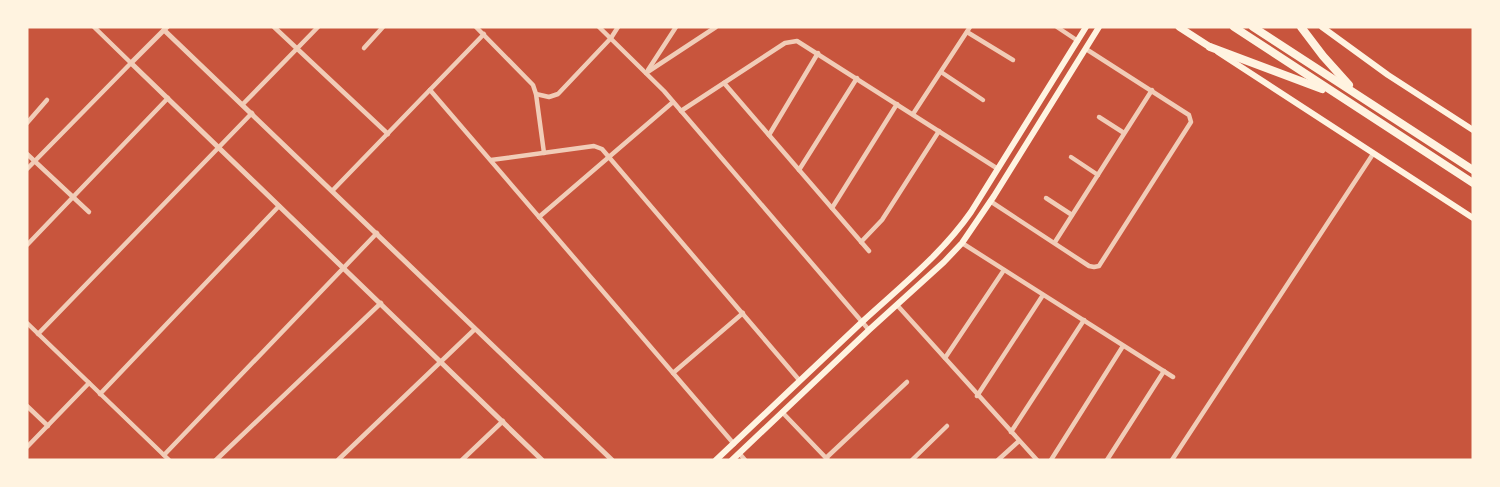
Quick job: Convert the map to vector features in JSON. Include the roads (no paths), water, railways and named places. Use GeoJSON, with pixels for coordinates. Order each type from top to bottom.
{"type":"FeatureCollection","features":[{"type":"Feature","properties":{"kind":"highway"},"geometry":{"type":"LineString","coordinates":[[1234,27],[1473,183]]}},
{"type":"Feature","properties":{"kind":"highway"},"geometry":{"type":"LineString","coordinates":[[1253,27],[1473,170]]}},
{"type":"Feature","properties":{"kind":"highway"},"geometry":{"type":"LineString","coordinates":[[1301,27],[1323,57],[1362,98]]}},
{"type":"Feature","properties":{"kind":"highway"},"geometry":{"type":"LineString","coordinates":[[1210,47],[1344,99]]}},
{"type":"Feature","properties":{"kind":"main road"},"geometry":{"type":"LineString","coordinates":[[716,460],[946,244],[967,218],[1086,27]]}},
{"type":"Feature","properties":{"kind":"main road"},"geometry":{"type":"LineString","coordinates":[[732,460],[962,243],[1099,27]]}},
{"type":"Feature","properties":{"kind":"main road"},"geometry":{"type":"LineString","coordinates":[[1179,27],[1473,218]]}},
{"type":"Feature","properties":{"kind":"main road"},"geometry":{"type":"LineString","coordinates":[[1322,27],[1388,75],[1473,130]]}},
{"type":"Feature","properties":{"kind":"street"},"geometry":{"type":"LineString","coordinates":[[94,27],[542,460]]}},
{"type":"Feature","properties":{"kind":"street"},"geometry":{"type":"LineString","coordinates":[[274,27],[388,134]]}},
{"type":"Feature","properties":{"kind":"street"},"geometry":{"type":"LineString","coordinates":[[243,104],[318,27]]}},
{"type":"Feature","properties":{"kind":"street"},"geometry":{"type":"LineString","coordinates":[[364,48],[384,27]]}},
{"type":"Feature","properties":{"kind":"street"},"geometry":{"type":"LineString","coordinates":[[476,27],[527,76],[533,85],[544,153]]}},
{"type":"Feature","properties":{"kind":"street"},"geometry":{"type":"LineString","coordinates":[[599,27],[681,111],[868,330]]}},
{"type":"Feature","properties":{"kind":"street"},"geometry":{"type":"LineString","coordinates":[[536,94],[555,96],[611,39],[618,27]]}},
{"type":"Feature","properties":{"kind":"street"},"geometry":{"type":"LineString","coordinates":[[646,73],[676,27]]}},
{"type":"Feature","properties":{"kind":"street"},"geometry":{"type":"LineString","coordinates":[[646,73],[716,27]]}},
{"type":"Feature","properties":{"kind":"street"},"geometry":{"type":"LineString","coordinates":[[1057,27],[1078,41]]}},
{"type":"Feature","properties":{"kind":"street"},"geometry":{"type":"LineString","coordinates":[[27,169],[166,28],[612,460]]}},
{"type":"Feature","properties":{"kind":"street"},"geometry":{"type":"LineString","coordinates":[[914,114],[968,30],[1013,60]]}},
{"type":"Feature","properties":{"kind":"street"},"geometry":{"type":"LineString","coordinates":[[333,190],[484,34]]}},
{"type":"Feature","properties":{"kind":"street"},"geometry":{"type":"LineString","coordinates":[[681,111],[787,42],[800,42],[998,169]]}},
{"type":"Feature","properties":{"kind":"street"},"geometry":{"type":"LineString","coordinates":[[990,201],[1089,266],[1099,266],[1191,122],[1189,114],[1086,49]]}},
{"type":"Feature","properties":{"kind":"street"},"geometry":{"type":"LineString","coordinates":[[769,135],[818,53]]}},
{"type":"Feature","properties":{"kind":"street"},"geometry":{"type":"LineString","coordinates":[[941,72],[983,100]]}},
{"type":"Feature","properties":{"kind":"street"},"geometry":{"type":"LineString","coordinates":[[799,170],[858,78]]}},
{"type":"Feature","properties":{"kind":"street"},"geometry":{"type":"LineString","coordinates":[[724,83],[869,251]]}},
{"type":"Feature","properties":{"kind":"street"},"geometry":{"type":"LineString","coordinates":[[430,90],[734,444]]}},
{"type":"Feature","properties":{"kind":"street"},"geometry":{"type":"LineString","coordinates":[[1055,242],[1152,90]]}},
{"type":"Feature","properties":{"kind":"street"},"geometry":{"type":"LineString","coordinates":[[27,245],[168,98]]}},
{"type":"Feature","properties":{"kind":"street"},"geometry":{"type":"LineString","coordinates":[[27,123],[47,100]]}},
{"type":"Feature","properties":{"kind":"street"},"geometry":{"type":"LineString","coordinates":[[539,217],[673,102]]}},
{"type":"Feature","properties":{"kind":"street"},"geometry":{"type":"LineString","coordinates":[[832,208],[897,104]]}},
{"type":"Feature","properties":{"kind":"street"},"geometry":{"type":"LineString","coordinates":[[38,334],[252,113]]}},
{"type":"Feature","properties":{"kind":"street"},"geometry":{"type":"LineString","coordinates":[[1099,117],[1124,134]]}},
{"type":"Feature","properties":{"kind":"street"},"geometry":{"type":"LineString","coordinates":[[861,242],[882,220],[939,131]]}},
{"type":"Feature","properties":{"kind":"street"},"geometry":{"type":"LineString","coordinates":[[491,160],[594,146],[602,149],[800,381]]}},
{"type":"Feature","properties":{"kind":"street"},"geometry":{"type":"LineString","coordinates":[[27,154],[88,212]]}},
{"type":"Feature","properties":{"kind":"street"},"geometry":{"type":"LineString","coordinates":[[1172,460],[1374,154]]}},
{"type":"Feature","properties":{"kind":"street"},"geometry":{"type":"LineString","coordinates":[[1071,157],[1098,175]]}},
{"type":"Feature","properties":{"kind":"street"},"geometry":{"type":"LineString","coordinates":[[1046,198],[1072,215]]}},
{"type":"Feature","properties":{"kind":"street"},"geometry":{"type":"LineString","coordinates":[[100,394],[279,206]]}},
{"type":"Feature","properties":{"kind":"street"},"geometry":{"type":"LineString","coordinates":[[164,455],[377,233]]}},
{"type":"Feature","properties":{"kind":"street"},"geometry":{"type":"LineString","coordinates":[[962,243],[1173,377]]}},
{"type":"Feature","properties":{"kind":"street"},"geometry":{"type":"LineString","coordinates":[[945,358],[1004,270]]}},
{"type":"Feature","properties":{"kind":"street"},"geometry":{"type":"LineString","coordinates":[[977,396],[1043,295]]}},
{"type":"Feature","properties":{"kind":"street"},"geometry":{"type":"LineString","coordinates":[[216,460],[381,303]]}},
{"type":"Feature","properties":{"kind":"street"},"geometry":{"type":"LineString","coordinates":[[897,305],[1037,460]]}},
{"type":"Feature","properties":{"kind":"street"},"geometry":{"type":"LineString","coordinates":[[673,373],[743,313]]}},
{"type":"Feature","properties":{"kind":"street"},"geometry":{"type":"LineString","coordinates":[[1011,432],[1084,320]]}},
{"type":"Feature","properties":{"kind":"street"},"geometry":{"type":"LineString","coordinates":[[27,324],[169,460]]}},
{"type":"Feature","properties":{"kind":"street"},"geometry":{"type":"LineString","coordinates":[[338,460],[475,328]]}},
{"type":"Feature","properties":{"kind":"street"},"geometry":{"type":"LineString","coordinates":[[1051,460],[1123,346]]}},
{"type":"Feature","properties":{"kind":"street"},"geometry":{"type":"LineString","coordinates":[[1107,460],[1164,371]]}},
{"type":"Feature","properties":{"kind":"street"},"geometry":{"type":"LineString","coordinates":[[782,412],[827,459],[908,382]]}},
{"type":"Feature","properties":{"kind":"street"},"geometry":{"type":"LineString","coordinates":[[27,447],[89,383]]}},
{"type":"Feature","properties":{"kind":"street"},"geometry":{"type":"LineString","coordinates":[[27,406],[48,426]]}},
{"type":"Feature","properties":{"kind":"street"},"geometry":{"type":"LineString","coordinates":[[462,460],[503,422]]}},
{"type":"Feature","properties":{"kind":"street"},"geometry":{"type":"LineString","coordinates":[[912,460],[947,426]]}},
{"type":"Feature","properties":{"kind":"street"},"geometry":{"type":"LineString","coordinates":[[998,460],[1018,441]]}},
{"type":"Feature","properties":{"kind":"street"},"geometry":{"type":"LineString","coordinates":[[739,453],[745,460]]}}]}
